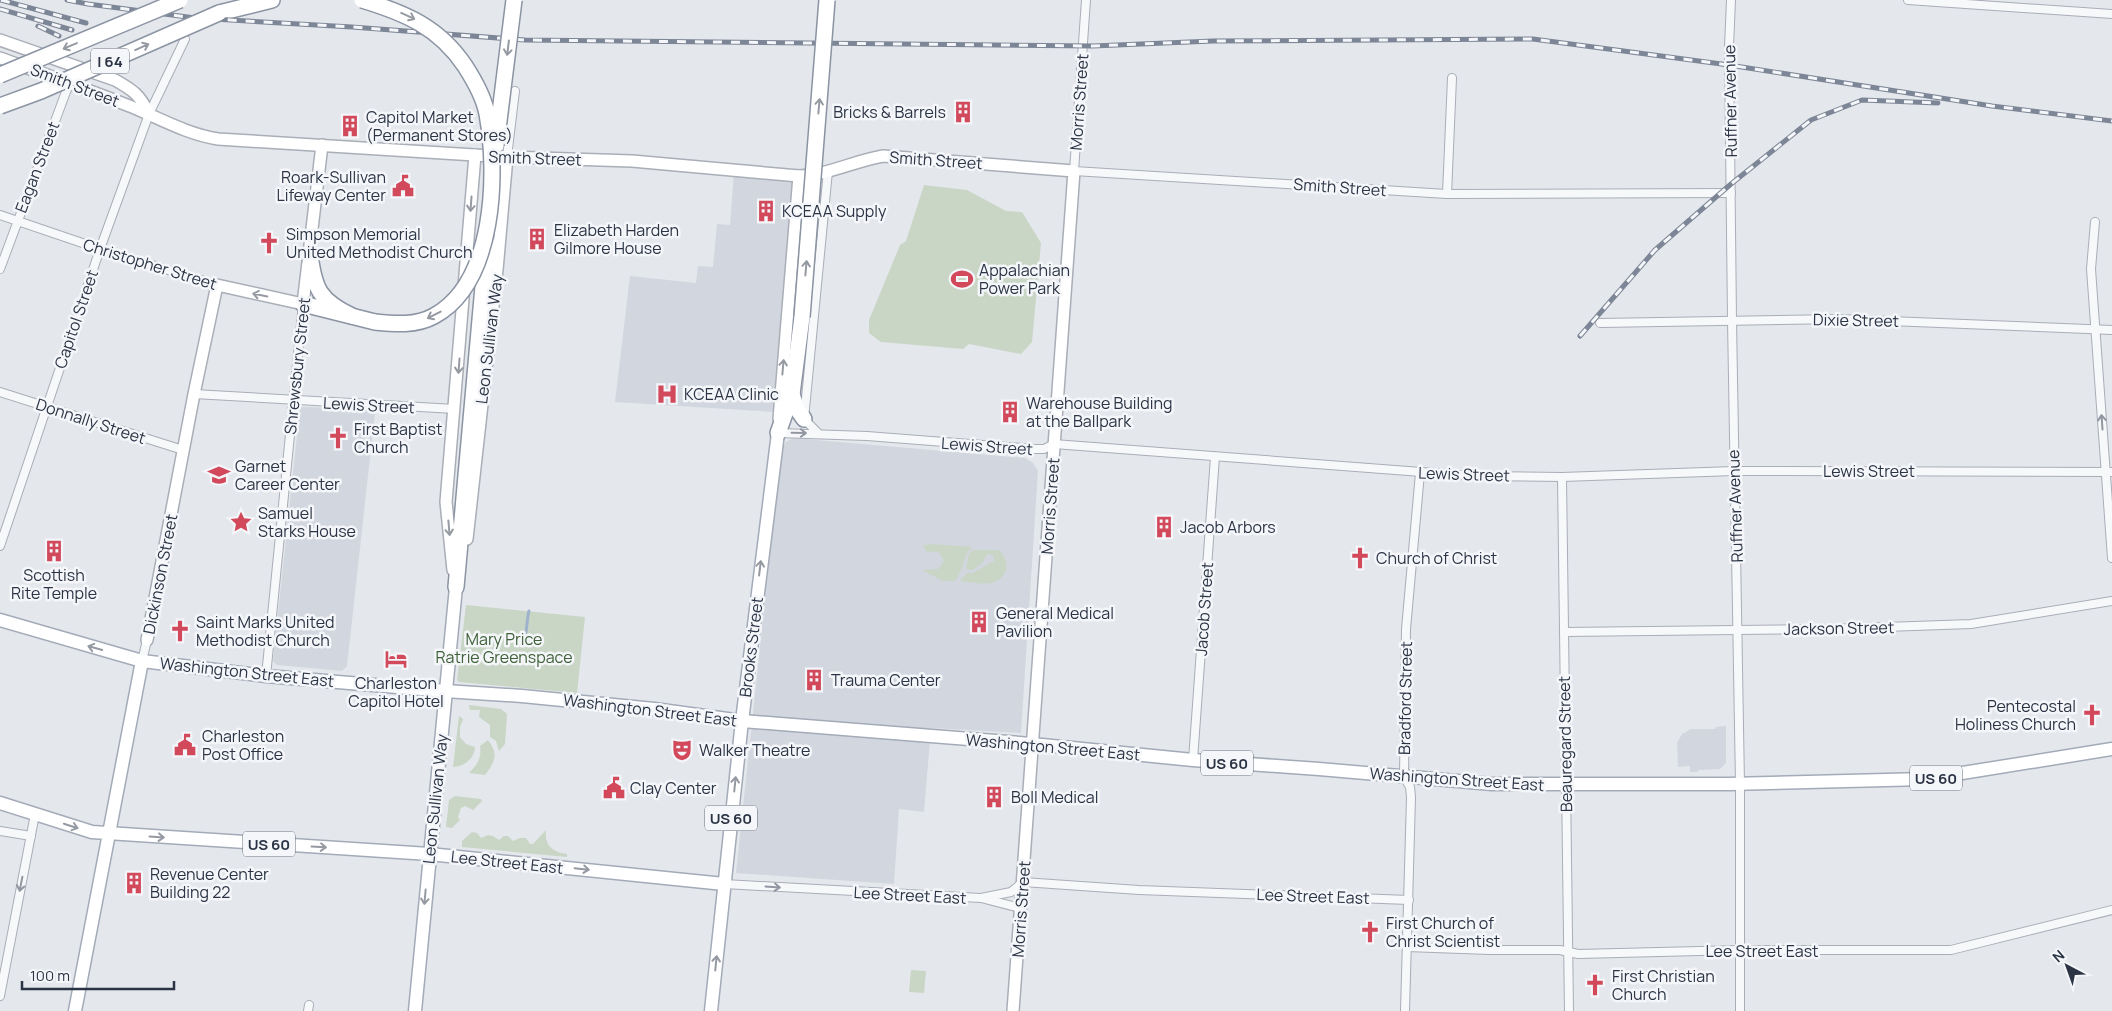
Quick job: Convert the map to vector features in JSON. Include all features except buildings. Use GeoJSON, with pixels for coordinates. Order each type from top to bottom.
{"type":"FeatureCollection","features":[{"type":"Feature","properties":{"kind":"highway","name":"I 64"},"geometry":{"type":"LineString","coordinates":[[0,75],[180,0]]}},
{"type":"Feature","properties":{"kind":"highway","name":"I 64"},"geometry":{"type":"LineString","coordinates":[[0,106],[41,91],[246,0]]}},
{"type":"Feature","properties":{"kind":"highway"},"geometry":{"type":"LineString","coordinates":[[219,13],[272,0]]}},
{"type":"Feature","properties":{"kind":"highway"},"geometry":{"type":"LineString","coordinates":[[362,0],[393,9],[413,18],[431,30],[464,64],[477,86],[487,113],[492,172]]}},
{"type":"Feature","properties":{"kind":"highway"},"geometry":{"type":"LineString","coordinates":[[456,587],[492,172],[514,0]]}},
{"type":"Feature","properties":{"kind":"highway"},"geometry":{"type":"LineString","coordinates":[[778,433],[792,394],[802,317],[829,7]]}},
{"type":"Feature","properties":{"kind":"highway"},"geometry":{"type":"LineString","coordinates":[[303,304],[375,322],[395,324],[415,323],[434,316],[449,306],[463,291],[473,275],[487,233]]}},
{"type":"Feature","properties":{"kind":"highway"},"geometry":{"type":"LineString","coordinates":[[310,254],[314,284],[325,300],[352,316]]}},
{"type":"Feature","properties":{"kind":"highway"},"geometry":{"type":"LineString","coordinates":[[792,394],[797,409],[804,419]]}},
{"type":"Feature","properties":{"kind":"main road","name":"Brooks Street"},"geometry":{"type":"LineString","coordinates":[[711,1011],[742,721],[778,433]]}},
{"type":"Feature","properties":{"kind":"main road","name":"Leon Sullivan Way"},"geometry":{"type":"LineString","coordinates":[[415,1011],[456,587]]}},
{"type":"Feature","properties":{"kind":"main road","name":"Washington Street East"},"geometry":{"type":"LineString","coordinates":[[0,620],[142,661],[266,676],[522,696],[654,709],[742,721],[1492,784],[1740,784],[1926,779],[2112,749]]}},
{"type":"Feature","properties":{"kind":"main road","name":"Dickinson Street"},"geometry":{"type":"LineString","coordinates":[[75,1011],[142,661]]}},
{"type":"Feature","properties":{"kind":"main road","name":"Lee Street East"},"geometry":{"type":"LineString","coordinates":[[0,803],[92,832],[109,834],[429,854],[724,884]]}},
{"type":"Feature","properties":{"kind":"street"},"geometry":{"type":"LineString","coordinates":[[829,7],[832,0]]}},
{"type":"Feature","properties":{"kind":"street","name":"Morris Street"},"geometry":{"type":"LineString","coordinates":[[1013,1011],[1086,0]]}},
{"type":"Feature","properties":{"kind":"street","name":"Ruffner Avenue"},"geometry":{"type":"LineString","coordinates":[[1731,0],[1732,320],[1740,784],[1740,1011]]}},
{"type":"Feature","properties":{"kind":"street"},"geometry":{"type":"LineString","coordinates":[[1908,0],[2051,5],[2112,14]]}},
{"type":"Feature","properties":{"kind":"street","name":"Capitol Street"},"geometry":{"type":"LineString","coordinates":[[0,546],[100,249],[149,114],[184,39]]}},
{"type":"Feature","properties":{"kind":"street","name":"Smith Street"},"geometry":{"type":"LineString","coordinates":[[0,40],[115,80],[132,90],[142,99],[149,114]]}},
{"type":"Feature","properties":{"kind":"street","name":"Smith Street"},"geometry":{"type":"LineString","coordinates":[[0,58],[149,114],[199,136],[322,146],[507,157],[632,161],[799,176],[818,175],[865,159],[883,156],[1074,171],[1447,194],[1731,193]]}},
{"type":"Feature","properties":{"kind":"street","name":"Eagan Street"},"geometry":{"type":"LineString","coordinates":[[0,269],[76,67]]}},
{"type":"Feature","properties":{"kind":"street"},"geometry":{"type":"LineString","coordinates":[[1447,194],[1452,78]]}},
{"type":"Feature","properties":{"kind":"street","name":"Leon Sullivan Way"},"geometry":{"type":"LineString","coordinates":[[456,587],[468,532],[515,91]]}},
{"type":"Feature","properties":{"kind":"street","name":"Shrewsbury Street"},"geometry":{"type":"LineString","coordinates":[[266,676],[303,304],[322,146]]}},
{"type":"Feature","properties":{"kind":"street","name":"Leon Sullivan Way"},"geometry":{"type":"LineString","coordinates":[[456,587],[446,502],[475,155]]}},
{"type":"Feature","properties":{"kind":"street"},"geometry":{"type":"LineString","coordinates":[[819,434],[804,419],[828,171]]}},
{"type":"Feature","properties":{"kind":"street"},"geometry":{"type":"LineString","coordinates":[[778,433],[799,176]]}},
{"type":"Feature","properties":{"kind":"street","name":"Christopher Street"},"geometry":{"type":"LineString","coordinates":[[0,215],[100,249],[216,285],[303,304]]}},
{"type":"Feature","properties":{"kind":"street"},"geometry":{"type":"LineString","coordinates":[[2095,222],[2090,269],[2109,473],[2112,558]]}},
{"type":"Feature","properties":{"kind":"street","name":"Dickinson Street"},"geometry":{"type":"LineString","coordinates":[[142,661],[216,285]]}},
{"type":"Feature","properties":{"kind":"street","name":"Dixie Street"},"geometry":{"type":"LineString","coordinates":[[1600,323],[1839,319],[2112,330]]}},
{"type":"Feature","properties":{"kind":"street","name":"Donnally Street"},"geometry":{"type":"LineString","coordinates":[[0,392],[183,450]]}},
{"type":"Feature","properties":{"kind":"street","name":"Lewis Street"},"geometry":{"type":"LineString","coordinates":[[194,394],[455,409]]}},
{"type":"Feature","properties":{"kind":"street","name":"Lewis Street"},"geometry":{"type":"LineString","coordinates":[[778,433],[819,434],[1035,449],[1044,449],[1054,444],[1474,476],[1562,477],[1734,471],[2109,473]]}},
{"type":"Feature","properties":{"kind":"street","name":"Jacob Street"},"geometry":{"type":"LineString","coordinates":[[1192,760],[1215,457]]}},
{"type":"Feature","properties":{"kind":"street","name":"Bradford Street"},"geometry":{"type":"LineString","coordinates":[[1405,1011],[1411,797],[1410,787],[1404,778],[1406,629],[1420,473]]}},
{"type":"Feature","properties":{"kind":"street","name":"Beauregard Street"},"geometry":{"type":"LineString","coordinates":[[1562,477],[1569,1011]]}},
{"type":"Feature","properties":{"kind":"street","name":"Jackson Street"},"geometry":{"type":"LineString","coordinates":[[1564,632],[1971,624],[2112,601]]}},
{"type":"Feature","properties":{"kind":"street"},"geometry":{"type":"LineString","coordinates":[[0,996],[35,814]]}},
{"type":"Feature","properties":{"kind":"street"},"geometry":{"type":"LineString","coordinates":[[0,831],[31,836]]}},
{"type":"Feature","properties":{"kind":"street","name":"Lee Street East"},"geometry":{"type":"LineString","coordinates":[[981,898],[1011,892],[1023,882],[1139,890],[1409,900]]}},
{"type":"Feature","properties":{"kind":"street","name":"Lee Street East"},"geometry":{"type":"LineString","coordinates":[[724,884],[981,898],[1020,908]]}},
{"type":"Feature","properties":{"kind":"street","name":"Lee Street East"},"geometry":{"type":"LineString","coordinates":[[1407,947],[1568,951],[1578,954],[1740,950],[1951,950],[2112,910]]}},
{"type":"Feature","properties":{"kind":"shaded area"},"geometry":{"type":"Polygon","coordinates":[[[734,173],[796,176],[776,412],[615,402],[630,276],[696,283],[698,266],[713,267],[717,224],[730,225],[734,173]]]}},
{"type":"Feature","properties":{"kind":"shaded area"},"geometry":{"type":"Polygon","coordinates":[[[300,407],[372,408],[375,412],[347,666],[342,671],[277,665],[273,661],[300,407]]]}},
{"type":"Feature","properties":{"kind":"shaded area"},"geometry":{"type":"Polygon","coordinates":[[[793,438],[1025,458],[1033,463],[1038,471],[1021,733],[931,728],[924,812],[899,809],[894,884],[736,873],[781,449],[786,442],[793,438]]]}},
{"type":"Feature","properties":{"kind":"shaded area"},"geometry":{"type":"Polygon","coordinates":[[[1726,726],[1726,763],[1720,769],[1690,772],[1690,766],[1678,767],[1677,743],[1682,734],[1691,729],[1715,729],[1716,727],[1726,726]]]}},
{"type":"Feature","properties":{"kind":"green space","name":"Appalachian Power Park"},"geometry":{"type":"Polygon","coordinates":[[[924,185],[967,190],[1006,211],[1022,212],[1041,243],[1032,342],[1021,354],[969,344],[963,349],[881,342],[869,333],[869,320],[900,245],[906,241],[924,185]]]}},
{"type":"Feature","properties":{"kind":"green space"},"geometry":{"type":"Polygon","coordinates":[[[929,544],[972,547],[966,555],[955,581],[943,581],[922,570],[938,569],[944,561],[940,553],[932,551],[928,553],[923,546],[929,544]]]}},
{"type":"Feature","properties":{"kind":"green space"},"geometry":{"type":"Polygon","coordinates":[[[973,550],[997,550],[1001,552],[1007,566],[1000,579],[984,584],[960,581],[967,573],[973,573],[994,561],[993,555],[987,554],[983,562],[973,570],[966,569],[969,554],[973,550]]]}},
{"type":"Feature","properties":{"kind":"green space","name":"Mary Price Ratrie Greenspace"},"geometry":{"type":"Polygon","coordinates":[[[466,605],[585,617],[577,693],[459,682],[457,680],[466,605]]]}},
{"type":"Feature","properties":{"kind":"green space"},"geometry":{"type":"Polygon","coordinates":[[[469,705],[501,709],[507,714],[505,744],[499,751],[496,741],[490,737],[490,725],[479,717],[480,710],[470,710],[469,705]]]}},
{"type":"Feature","properties":{"kind":"green space"},"geometry":{"type":"Polygon","coordinates":[[[459,716],[463,719],[460,727],[460,737],[466,744],[475,747],[473,755],[468,761],[453,767],[459,716]]]}},
{"type":"Feature","properties":{"kind":"green space"},"geometry":{"type":"Polygon","coordinates":[[[488,740],[495,754],[491,766],[485,775],[469,773],[478,761],[480,746],[488,740]]]}},
{"type":"Feature","properties":{"kind":"green space"},"geometry":{"type":"Polygon","coordinates":[[[455,796],[481,799],[482,801],[473,810],[465,806],[461,808],[458,817],[460,820],[452,828],[446,827],[449,800],[455,796]]]}},
{"type":"Feature","properties":{"kind":"green space"},"geometry":{"type":"Polygon","coordinates":[[[546,830],[546,840],[550,847],[557,852],[567,854],[567,857],[462,847],[462,841],[472,832],[477,833],[481,838],[488,835],[499,840],[504,836],[508,836],[513,841],[526,838],[530,844],[533,844],[546,830]]]}},
{"type":"Feature","properties":{"kind":"green space"},"geometry":{"type":"Polygon","coordinates":[[[911,970],[926,971],[924,993],[909,992],[911,970]]]}},
{"type":"Feature","properties":{"kind":"waterway"},"geometry":{"type":"LineString","coordinates":[[523,642],[529,611]]}},
{"type":"Feature","properties":{"kind":"railway"},"geometry":{"type":"LineString","coordinates":[[1,0],[86,23]]}},
{"type":"Feature","properties":{"kind":"railway"},"geometry":{"type":"LineString","coordinates":[[67,0],[195,18],[525,40],[1093,46],[1213,41],[1533,39],[1729,65],[1992,106],[2112,121]]}},
{"type":"Feature","properties":{"kind":"railway"},"geometry":{"type":"LineString","coordinates":[[0,9],[72,30]]}},
{"type":"Feature","properties":{"kind":"railway"},"geometry":{"type":"LineString","coordinates":[[38,26],[59,36]]}},
{"type":"Feature","properties":{"kind":"railway"},"geometry":{"type":"LineString","coordinates":[[1580,336],[1655,250],[1731,184],[1811,120],[1862,100],[1938,103]]}},
{"type":"Feature","properties":{"kind":"place","name":"Bricks & Barrels"},"geometry":{"type":"Point","coordinates":[963,112]}},
{"type":"Feature","properties":{"kind":"place","name":"Capitol Market (Permanent Stores)"},"geometry":{"type":"Point","coordinates":[350,126]}},
{"type":"Feature","properties":{"kind":"place","name":"Roark-Sullivan Lifeway Center"},"geometry":{"type":"Point","coordinates":[403,186]}},
{"type":"Feature","properties":{"kind":"place","name":"KCEAA Supply"},"geometry":{"type":"Point","coordinates":[766,211]}},
{"type":"Feature","properties":{"kind":"place","name":"Elizabeth Harden Gilmore House"},"geometry":{"type":"Point","coordinates":[537,239]}},
{"type":"Feature","properties":{"kind":"place","name":"Simpson Memorial United Methodist Church"},"geometry":{"type":"Point","coordinates":[269,243]}},
{"type":"Feature","properties":{"kind":"place","name":"Appalachian Power Park"},"geometry":{"type":"Point","coordinates":[962,279]}},
{"type":"Feature","properties":{"kind":"place","name":"KCEAA Clinic"},"geometry":{"type":"Point","coordinates":[667,394]}},
{"type":"Feature","properties":{"kind":"place","name":"Warehouse Building at the Ballpark"},"geometry":{"type":"Point","coordinates":[1010,412]}},
{"type":"Feature","properties":{"kind":"place","name":"First Baptist Church"},"geometry":{"type":"Point","coordinates":[338,438]}},
{"type":"Feature","properties":{"kind":"place","name":"Garnet Career Center"},"geometry":{"type":"Point","coordinates":[219,475]}},
{"type":"Feature","properties":{"kind":"place","name":"Samuel Starks House"},"geometry":{"type":"Point","coordinates":[241,522]}},
{"type":"Feature","properties":{"kind":"place","name":"Jacob Arbors"},"geometry":{"type":"Point","coordinates":[1164,527]}},
{"type":"Feature","properties":{"kind":"place","name":"Scottish Rite Temple"},"geometry":{"type":"Point","coordinates":[54,551]}},
{"type":"Feature","properties":{"kind":"place","name":"Church of Christ"},"geometry":{"type":"Point","coordinates":[1360,558]}},
{"type":"Feature","properties":{"kind":"place","name":"General Medical Pavilion"},"geometry":{"type":"Point","coordinates":[979,622]}},
{"type":"Feature","properties":{"kind":"place","name":"Saint Marks United Methodist Church"},"geometry":{"type":"Point","coordinates":[180,631]}},
{"type":"Feature","properties":{"kind":"place","name":"Charleston Capitol Hotel"},"geometry":{"type":"Point","coordinates":[396,659]}},
{"type":"Feature","properties":{"kind":"place","name":"Trauma Center"},"geometry":{"type":"Point","coordinates":[814,680]}},
{"type":"Feature","properties":{"kind":"place","name":"Pentecostal Holiness Church"},"geometry":{"type":"Point","coordinates":[2092,715]}},
{"type":"Feature","properties":{"kind":"place","name":"Charleston Post Office"},"geometry":{"type":"Point","coordinates":[185,745]}},
{"type":"Feature","properties":{"kind":"place","name":"Walker Theatre"},"geometry":{"type":"Point","coordinates":[682,750]}},
{"type":"Feature","properties":{"kind":"place","name":"Clay Center"},"geometry":{"type":"Point","coordinates":[614,788]}},
{"type":"Feature","properties":{"kind":"place","name":"Boll Medical"},"geometry":{"type":"Point","coordinates":[994,797]}},
{"type":"Feature","properties":{"kind":"place","name":"Revenue Center Building 22"},"geometry":{"type":"Point","coordinates":[134,883]}},
{"type":"Feature","properties":{"kind":"place","name":"First Church of Christ Scientist"},"geometry":{"type":"Point","coordinates":[1370,932]}},
{"type":"Feature","properties":{"kind":"place","name":"First Christian Church"},"geometry":{"type":"Point","coordinates":[1595,985]}}]}
